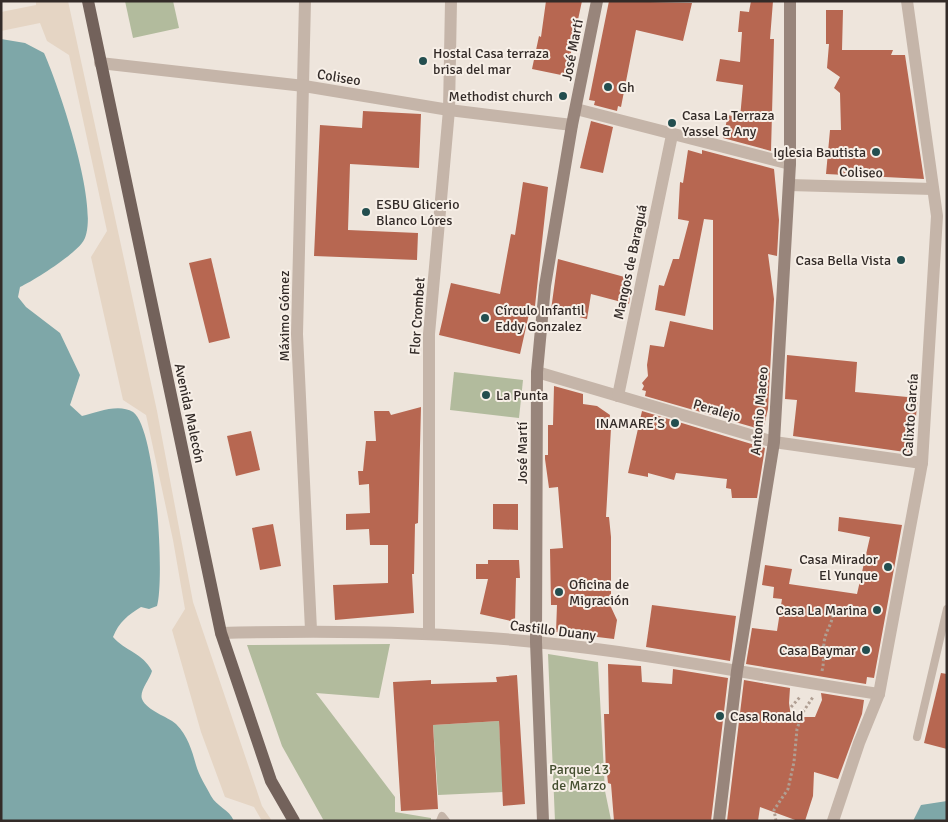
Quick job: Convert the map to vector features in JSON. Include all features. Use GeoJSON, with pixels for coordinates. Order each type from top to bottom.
{"type":"FeatureCollection","features":[{"type":"Feature","properties":{"kind":"main road","name":"Avenida Malecón"},"geometry":{"type":"LineString","coordinates":[[88,1],[221,633],[271,781],[294,821]]}},
{"type":"Feature","properties":{"kind":"main road","name":"José Martí"},"geometry":{"type":"LineString","coordinates":[[543,821],[536,642],[537,372],[545,286],[572,125],[597,1]]}},
{"type":"Feature","properties":{"kind":"main road","name":"Antonio Maceo"},"geometry":{"type":"LineString","coordinates":[[719,821],[737,670],[774,442],[790,164],[790,1]]}},
{"type":"Feature","properties":{"kind":"street","name":"Máximo Gómez"},"geometry":{"type":"LineString","coordinates":[[305,1],[297,334],[311,630]]}},
{"type":"Feature","properties":{"kind":"street","name":"Flor Crombet"},"geometry":{"type":"LineString","coordinates":[[429,633],[429,334],[449,110],[451,1]]}},
{"type":"Feature","properties":{"kind":"street","name":"Calixto García"},"geometry":{"type":"LineString","coordinates":[[833,821],[859,743],[879,694],[922,463],[937,216],[908,1]]}},
{"type":"Feature","properties":{"kind":"street","name":"Coliseo"},"geometry":{"type":"LineString","coordinates":[[100,63],[304,86],[449,110],[572,125]]}},
{"type":"Feature","properties":{"kind":"street"},"geometry":{"type":"LineString","coordinates":[[576,109],[790,164]]}},
{"type":"Feature","properties":{"kind":"street","name":"Mangos de Baraguá"},"geometry":{"type":"LineString","coordinates":[[618,396],[672,135]]}},
{"type":"Feature","properties":{"kind":"street","name":"Coliseo"},"geometry":{"type":"LineString","coordinates":[[789,185],[933,188]]}},
{"type":"Feature","properties":{"kind":"street","name":"Peralejo"},"geometry":{"type":"LineString","coordinates":[[537,372],[774,442],[922,463]]}},
{"type":"Feature","properties":{"kind":"street","name":"Castillo Duany"},"geometry":{"type":"LineString","coordinates":[[221,633],[311,630],[429,633],[536,642],[737,670],[879,694]]}},
{"type":"Feature","properties":{"kind":"lane"},"geometry":{"type":"LineString","coordinates":[[917,737],[947,609]]}},
{"type":"Feature","properties":{"kind":"lane"},"geometry":{"type":"LineString","coordinates":[[440,821],[442,816],[446,821]]}},
{"type":"Feature","properties":{"kind":"path"},"geometry":{"type":"LineString","coordinates":[[776,821],[774,810],[785,796],[794,762],[799,722],[819,685],[815,679],[822,673],[825,637],[833,618],[832,610]]}},
{"type":"Feature","properties":{"kind":"green space"},"geometry":{"type":"Polygon","coordinates":[[[125,1],[173,1],[179,28],[133,38],[125,1]]]}},
{"type":"Feature","properties":{"kind":"green space","name":"La Punta"},"geometry":{"type":"Polygon","coordinates":[[[454,372],[523,380],[519,418],[450,410],[454,372]]]}},
{"type":"Feature","properties":{"kind":"green space"},"geometry":{"type":"Polygon","coordinates":[[[390,644],[379,698],[316,693],[395,797],[395,812],[431,818],[431,821],[324,821],[282,746],[247,645],[390,644]]]}},
{"type":"Feature","properties":{"kind":"green space","name":"Parque 13 de Marzo"},"geometry":{"type":"Polygon","coordinates":[[[548,654],[598,662],[605,791],[611,820],[555,821],[548,654]]]}},
{"type":"Feature","properties":{"kind":"green space"},"geometry":{"type":"Polygon","coordinates":[[[499,721],[503,792],[438,795],[433,725],[499,721]]]}},
{"type":"Feature","properties":{"kind":"shaded area"},"geometry":{"type":"Polygon","coordinates":[[[36,1],[68,1],[157,411],[193,602],[262,806],[272,821],[262,821],[254,807],[225,797],[201,732],[172,630],[185,609],[173,540],[146,415],[123,400],[91,257],[107,231],[69,55],[47,41],[40,23],[1,31],[1,12],[36,5],[36,1]]]}},
{"type":"Feature","properties":{"kind":"water"},"geometry":{"type":"Polygon","coordinates":[[[1,39],[25,43],[44,53],[68,120],[83,180],[87,207],[87,229],[82,243],[53,267],[20,287],[18,297],[26,307],[60,333],[80,375],[70,405],[82,416],[115,408],[127,409],[133,412],[141,424],[148,445],[157,504],[159,537],[160,566],[157,606],[149,609],[141,607],[132,613],[124,619],[113,637],[144,660],[152,671],[142,692],[142,699],[148,707],[176,724],[184,734],[199,773],[211,796],[234,821],[1,821],[1,39]]]}},
{"type":"Feature","properties":{"kind":"water"},"geometry":{"type":"Polygon","coordinates":[[[947,801],[947,821],[913,821],[921,805],[947,801]]]}},
{"type":"Feature","properties":{"kind":"building"},"geometry":{"type":"Polygon","coordinates":[[[546,1],[582,1],[566,76],[532,69],[539,36],[541,37],[546,1]]]}},
{"type":"Feature","properties":{"kind":"building"},"geometry":{"type":"Polygon","coordinates":[[[609,1],[692,3],[683,41],[636,30],[621,107],[618,106],[617,111],[594,105],[595,101],[589,100],[609,1]]]}},
{"type":"Feature","properties":{"kind":"building"},"geometry":{"type":"Polygon","coordinates":[[[751,1],[773,1],[770,39],[774,39],[771,151],[723,138],[728,115],[740,118],[743,85],[716,81],[720,59],[740,62],[742,32],[738,32],[740,11],[749,12],[751,1]]]}},
{"type":"Feature","properties":{"kind":"building"},"geometry":{"type":"Polygon","coordinates":[[[826,10],[843,10],[842,50],[893,50],[891,55],[905,55],[924,179],[826,174],[830,130],[841,130],[840,93],[834,88],[840,77],[827,68],[829,44],[826,44],[826,10]]]}},
{"type":"Feature","properties":{"kind":"building","name":"ESBU Glicerio Blanco Lóres"},"geometry":{"type":"Polygon","coordinates":[[[363,111],[421,114],[419,168],[350,164],[348,230],[418,233],[417,260],[314,256],[320,125],[362,128],[363,111]]]}},
{"type":"Feature","properties":{"kind":"building"},"geometry":{"type":"Polygon","coordinates":[[[591,121],[613,127],[603,173],[580,168],[591,121]]]}},
{"type":"Feature","properties":{"kind":"building"},"geometry":{"type":"Polygon","coordinates":[[[688,150],[702,154],[702,150],[774,169],[779,220],[777,256],[768,254],[774,299],[768,409],[763,430],[645,396],[646,391],[642,390],[644,386],[642,383],[648,376],[647,365],[650,345],[664,347],[670,321],[713,330],[713,220],[704,219],[685,316],[655,310],[659,285],[664,286],[673,259],[679,259],[689,221],[678,219],[680,182],[683,183],[688,150]]]}},
{"type":"Feature","properties":{"kind":"building"},"geometry":{"type":"Polygon","coordinates":[[[523,182],[548,187],[535,306],[531,305],[520,354],[439,335],[451,283],[500,294],[511,234],[515,235],[523,182]]]}},
{"type":"Feature","properties":{"kind":"building"},"geometry":{"type":"Polygon","coordinates":[[[211,258],[230,338],[209,343],[189,263],[211,258]]]}},
{"type":"Feature","properties":{"kind":"building"},"geometry":{"type":"Polygon","coordinates":[[[558,259],[632,279],[629,304],[591,294],[587,319],[551,310],[558,259]]]}},
{"type":"Feature","properties":{"kind":"building"},"geometry":{"type":"Polygon","coordinates":[[[787,355],[857,362],[855,392],[918,398],[912,453],[793,436],[797,400],[785,399],[787,355]]]}},
{"type":"Feature","properties":{"kind":"building"},"geometry":{"type":"Polygon","coordinates":[[[554,386],[583,394],[583,404],[597,406],[610,415],[608,427],[611,428],[606,517],[609,517],[611,537],[611,607],[617,620],[614,639],[556,632],[557,605],[551,605],[550,549],[563,548],[558,487],[549,488],[545,459],[545,455],[548,455],[548,425],[553,425],[554,386]]]}},
{"type":"Feature","properties":{"kind":"building"},"geometry":{"type":"Polygon","coordinates":[[[421,407],[418,523],[415,524],[414,574],[412,574],[414,613],[335,620],[333,585],[388,583],[388,545],[370,545],[369,529],[346,530],[346,514],[370,513],[369,484],[359,485],[358,471],[363,471],[366,441],[376,441],[374,411],[389,411],[391,415],[421,407]]]}},
{"type":"Feature","properties":{"kind":"building"},"geometry":{"type":"Polygon","coordinates":[[[642,411],[765,448],[757,498],[732,498],[731,489],[726,488],[727,479],[676,473],[674,480],[648,473],[648,477],[628,473],[642,411]]]}},
{"type":"Feature","properties":{"kind":"building"},"geometry":{"type":"Polygon","coordinates":[[[251,431],[260,470],[236,476],[227,436],[251,431]]]}},
{"type":"Feature","properties":{"kind":"building"},"geometry":{"type":"Polygon","coordinates":[[[493,504],[518,504],[518,530],[493,529],[493,504]]]}},
{"type":"Feature","properties":{"kind":"building"},"geometry":{"type":"Polygon","coordinates":[[[839,517],[902,525],[874,678],[867,677],[866,684],[746,664],[752,628],[777,631],[782,599],[773,598],[774,587],[762,585],[765,565],[792,569],[789,584],[857,594],[870,537],[838,531],[839,517]]]}},
{"type":"Feature","properties":{"kind":"building"},"geometry":{"type":"Polygon","coordinates":[[[273,524],[281,566],[260,570],[252,528],[273,524]]]}},
{"type":"Feature","properties":{"kind":"building"},"geometry":{"type":"Polygon","coordinates":[[[488,560],[519,560],[520,578],[516,578],[515,622],[480,614],[488,579],[476,579],[476,564],[488,564],[488,560]]]}},
{"type":"Feature","properties":{"kind":"building"},"geometry":{"type":"Polygon","coordinates":[[[652,605],[736,616],[730,661],[646,647],[652,605]]]}},
{"type":"Feature","properties":{"kind":"building"},"geometry":{"type":"Polygon","coordinates":[[[608,664],[641,666],[642,682],[672,684],[673,669],[728,678],[711,821],[614,821],[611,784],[608,783],[606,774],[604,714],[609,714],[608,664]]]}},
{"type":"Feature","properties":{"kind":"building"},"geometry":{"type":"Polygon","coordinates":[[[941,673],[947,674],[947,749],[924,743],[941,673]]]}},
{"type":"Feature","properties":{"kind":"building"},"geometry":{"type":"Polygon","coordinates":[[[517,675],[525,804],[503,806],[499,721],[433,725],[438,809],[401,811],[393,682],[431,680],[431,684],[497,682],[496,677],[517,675]]]}},
{"type":"Feature","properties":{"kind":"building"},"geometry":{"type":"Polygon","coordinates":[[[744,680],[790,688],[789,703],[791,717],[815,717],[822,700],[821,693],[864,700],[862,714],[838,779],[814,772],[813,796],[805,821],[798,821],[760,807],[758,821],[727,821],[744,680]]]}},
{"type":"Feature","properties":{"kind":"place","name":"Hostal Casa terraza brisa del mar"},"geometry":{"type":"Point","coordinates":[423,61]}},
{"type":"Feature","properties":{"kind":"place","name":"Gh"},"geometry":{"type":"Point","coordinates":[608,87]}},
{"type":"Feature","properties":{"kind":"place","name":"Methodist church"},"geometry":{"type":"Point","coordinates":[563,96]}},
{"type":"Feature","properties":{"kind":"place","name":"Casa La Terraza Yassel & Any"},"geometry":{"type":"Point","coordinates":[672,123]}},
{"type":"Feature","properties":{"kind":"place","name":"Iglesia Bautista"},"geometry":{"type":"Point","coordinates":[876,152]}},
{"type":"Feature","properties":{"kind":"place","name":"ESBU Glicerio Blanco Lóres"},"geometry":{"type":"Point","coordinates":[366,212]}},
{"type":"Feature","properties":{"kind":"place","name":"Casa Bella Vista"},"geometry":{"type":"Point","coordinates":[901,260]}},
{"type":"Feature","properties":{"kind":"place","name":"Círculo Infantil Eddy Gonzalez"},"geometry":{"type":"Point","coordinates":[485,318]}},
{"type":"Feature","properties":{"kind":"place","name":"La Punta"},"geometry":{"type":"Point","coordinates":[486,395]}},
{"type":"Feature","properties":{"kind":"place","name":"INAMARE’S"},"geometry":{"type":"Point","coordinates":[675,423]}},
{"type":"Feature","properties":{"kind":"place","name":"Casa Mirador El Yunque"},"geometry":{"type":"Point","coordinates":[888,567]}},
{"type":"Feature","properties":{"kind":"place","name":"Oficina de Migración"},"geometry":{"type":"Point","coordinates":[559,592]}},
{"type":"Feature","properties":{"kind":"place","name":"Casa La Marina"},"geometry":{"type":"Point","coordinates":[877,610]}},
{"type":"Feature","properties":{"kind":"place","name":"Casa Baymar"},"geometry":{"type":"Point","coordinates":[866,650]}},
{"type":"Feature","properties":{"kind":"place","name":"Casa Ronald"},"geometry":{"type":"Point","coordinates":[720,716]}}]}
